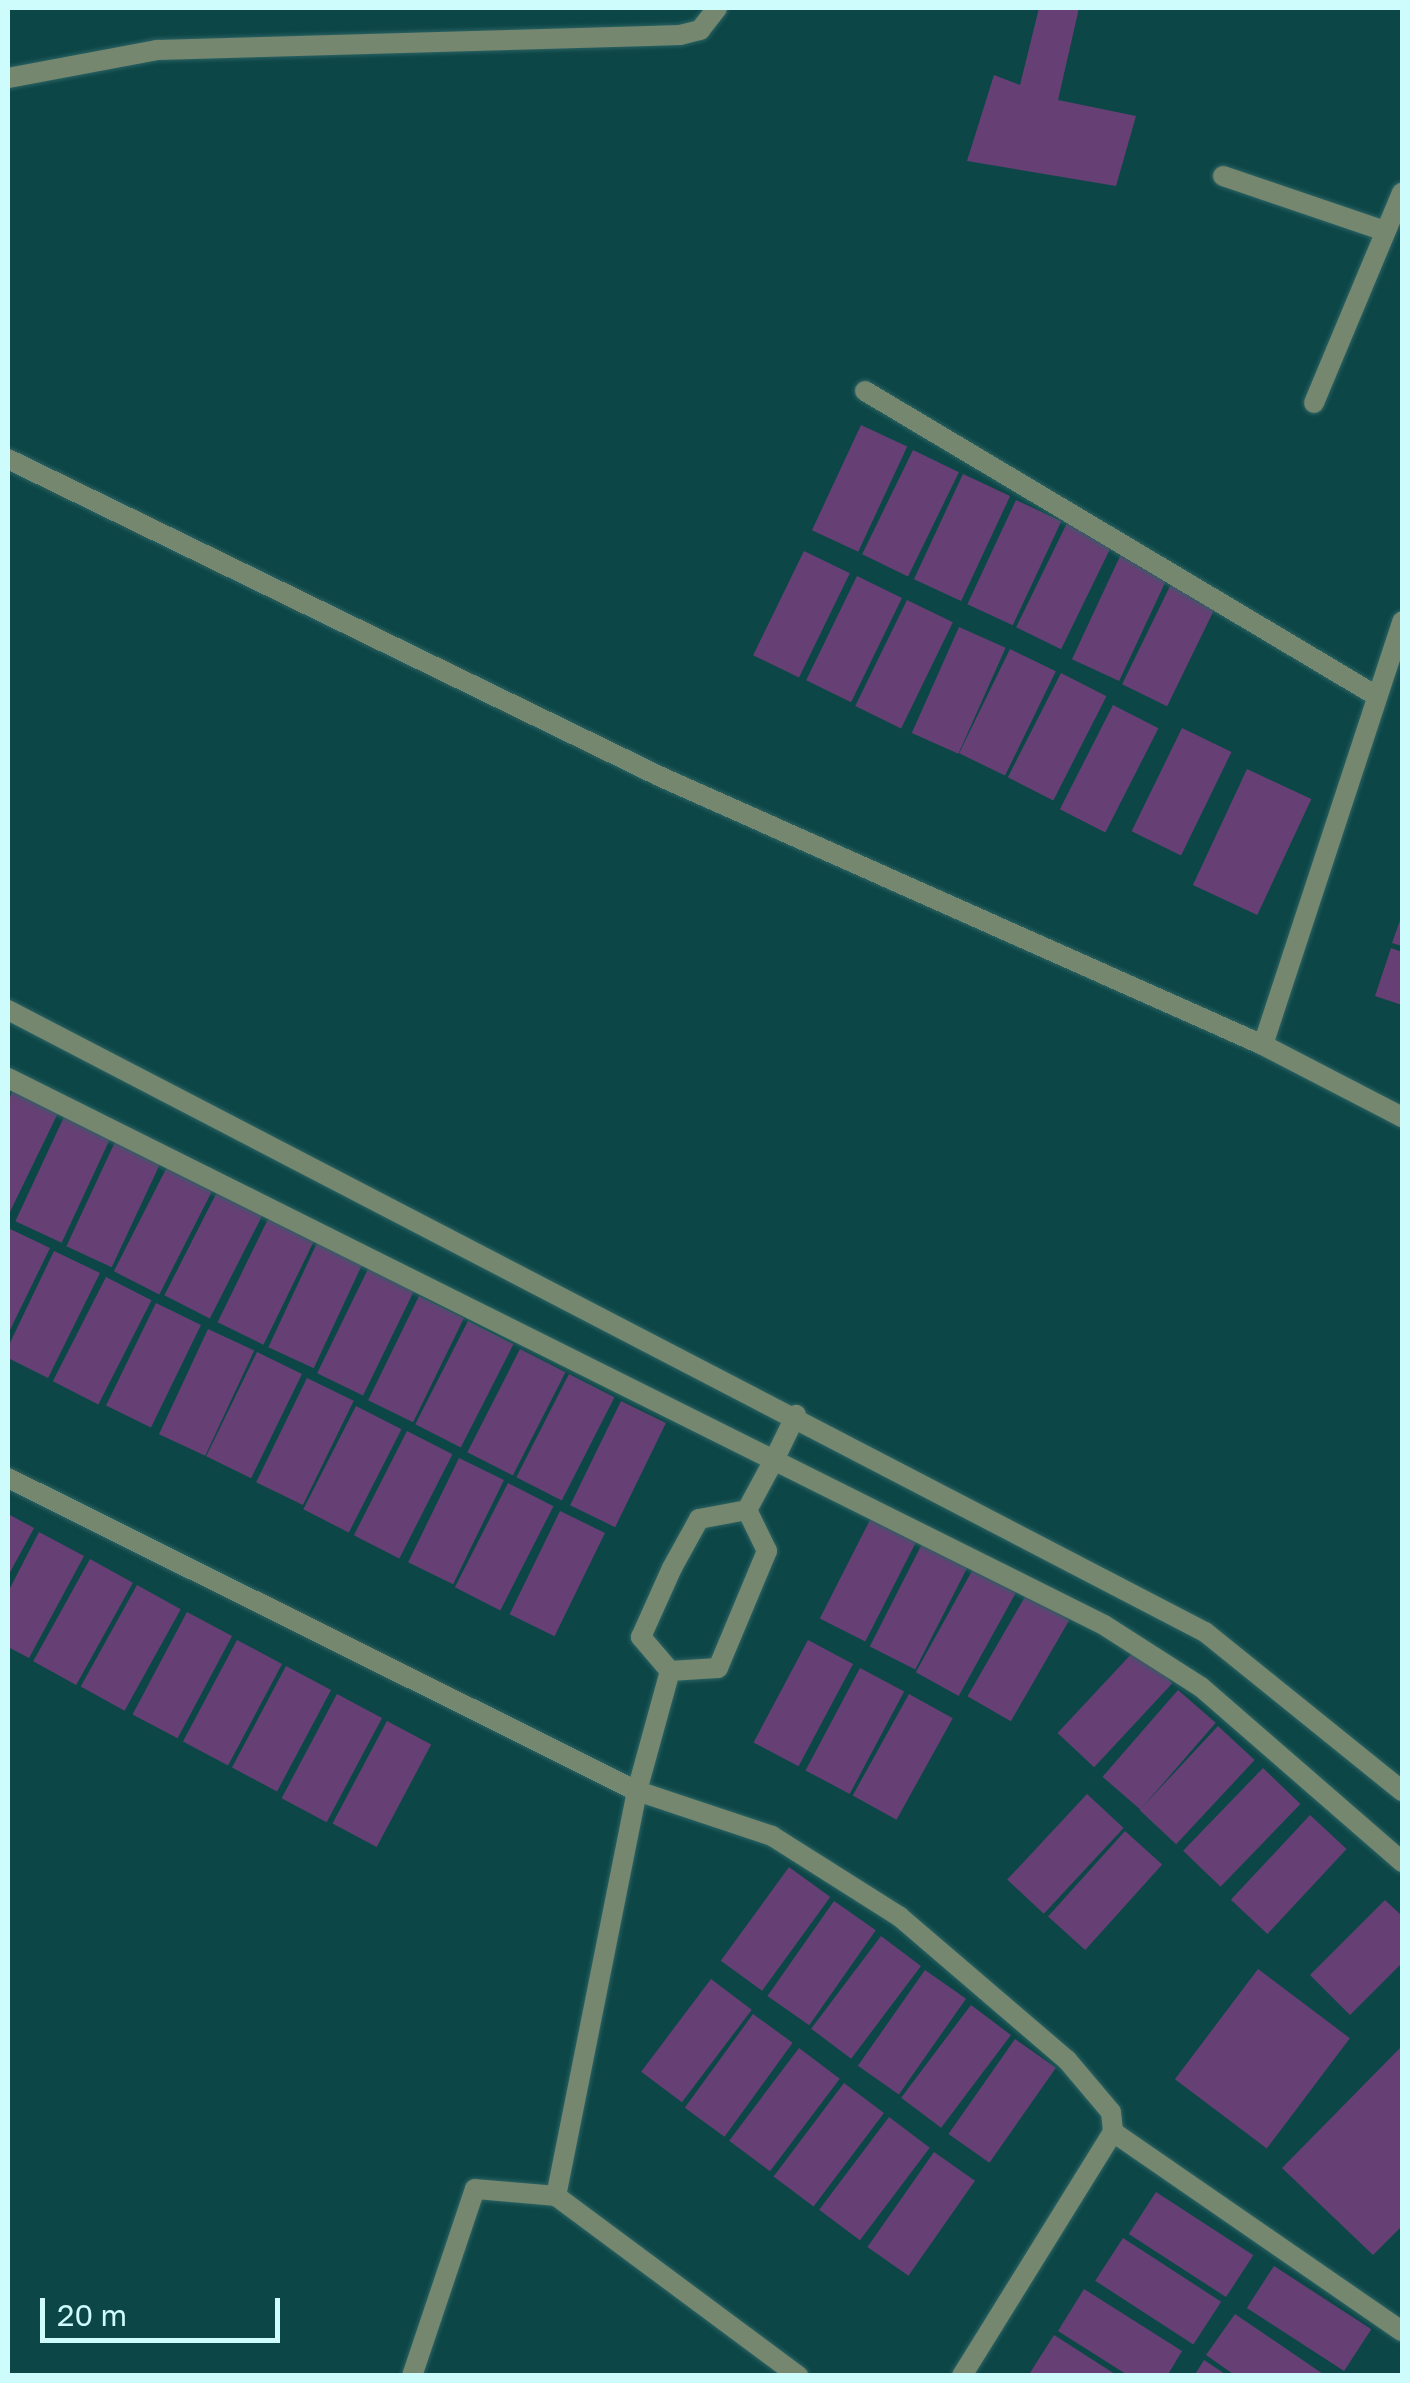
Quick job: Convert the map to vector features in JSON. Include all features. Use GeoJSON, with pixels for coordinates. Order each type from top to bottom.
{"type":"FeatureCollection","features":[{"type":"Feature","properties":{"kind":"street"},"geometry":{"type":"LineString","coordinates":[[8,78],[157,50],[680,35],[700,30],[717,8]]}},
{"type":"Feature","properties":{"kind":"street"},"geometry":{"type":"LineString","coordinates":[[1224,176],[1386,232]]}},
{"type":"Feature","properties":{"kind":"street"},"geometry":{"type":"LineString","coordinates":[[1314,402],[1402,192]]}},
{"type":"Feature","properties":{"kind":"street"},"geometry":{"type":"LineString","coordinates":[[865,391],[1375,694]]}},
{"type":"Feature","properties":{"kind":"street"},"geometry":{"type":"LineString","coordinates":[[8,458],[659,776],[1263,1045],[1402,1117]]}},
{"type":"Feature","properties":{"kind":"street"},"geometry":{"type":"LineString","coordinates":[[1263,1045],[1402,621]]}},
{"type":"Feature","properties":{"kind":"street"},"geometry":{"type":"LineString","coordinates":[[8,1010],[796,1415],[1205,1632],[1402,1791]]}},
{"type":"Feature","properties":{"kind":"street"},"geometry":{"type":"LineString","coordinates":[[8,1078],[775,1458],[1168,1666],[1402,1862]]}},
{"type":"Feature","properties":{"kind":"street"},"geometry":{"type":"LineString","coordinates":[[747,1510],[796,1415]]}},
{"type":"Feature","properties":{"kind":"street"},"geometry":{"type":"LineString","coordinates":[[8,1478],[637,1791],[772,1836],[900,1917],[1067,2060],[1110,2112],[1113,2132],[962,2376]]}},
{"type":"Feature","properties":{"kind":"street"},"geometry":{"type":"LineString","coordinates":[[670,1672],[718,1668],[767,1551],[747,1510]]}},
{"type":"Feature","properties":{"kind":"street"},"geometry":{"type":"LineString","coordinates":[[670,1672],[640,1637],[672,1568],[699,1519],[747,1510]]}},
{"type":"Feature","properties":{"kind":"street"},"geometry":{"type":"LineString","coordinates":[[556,2196],[637,1791],[670,1672]]}},
{"type":"Feature","properties":{"kind":"street"},"geometry":{"type":"LineString","coordinates":[[1113,2132],[1402,2331]]}},
{"type":"Feature","properties":{"kind":"street"},"geometry":{"type":"LineString","coordinates":[[412,2376],[475,2189],[556,2196],[798,2376]]}},
{"type":"Feature","properties":{"kind":"building"},"geometry":{"type":"Polygon","coordinates":[[[1039,8],[1079,8],[1058,100],[1136,116],[1116,186],[967,161],[994,75],[1020,85],[1039,8]]]}},
{"type":"Feature","properties":{"kind":"building"},"geometry":{"type":"Polygon","coordinates":[[[861,425],[907,447],[858,552],[812,530],[861,425]]]}},
{"type":"Feature","properties":{"kind":"building"},"geometry":{"type":"Polygon","coordinates":[[[913,450],[959,472],[908,577],[862,554],[913,450]]]}},
{"type":"Feature","properties":{"kind":"building"},"geometry":{"type":"Polygon","coordinates":[[[963,474],[1010,496],[961,601],[914,579],[963,474]]]}},
{"type":"Feature","properties":{"kind":"building"},"geometry":{"type":"Polygon","coordinates":[[[1016,500],[1061,521],[1013,625],[967,604],[1016,500]]]}},
{"type":"Feature","properties":{"kind":"building"},"geometry":{"type":"Polygon","coordinates":[[[1067,523],[1112,545],[1061,649],[1016,627],[1067,523]]]}},
{"type":"Feature","properties":{"kind":"building"},"geometry":{"type":"Polygon","coordinates":[[[804,551],[850,573],[799,678],[753,655],[804,551]]]}},
{"type":"Feature","properties":{"kind":"building"},"geometry":{"type":"Polygon","coordinates":[[[1121,554],[1168,576],[1119,681],[1072,659],[1121,554]]]}},
{"type":"Feature","properties":{"kind":"building"},"geometry":{"type":"Polygon","coordinates":[[[857,576],[902,598],[851,702],[806,680],[857,576]]]}},
{"type":"Feature","properties":{"kind":"building"},"geometry":{"type":"Polygon","coordinates":[[[1173,580],[1218,602],[1167,706],[1122,684],[1173,580]]]}},
{"type":"Feature","properties":{"kind":"building"},"geometry":{"type":"Polygon","coordinates":[[[907,600],[953,622],[901,728],[855,706],[907,600]]]}},
{"type":"Feature","properties":{"kind":"building"},"geometry":{"type":"Polygon","coordinates":[[[959,627],[1006,648],[958,754],[912,733],[959,627]]]}},
{"type":"Feature","properties":{"kind":"building"},"geometry":{"type":"Polygon","coordinates":[[[1010,649],[1056,671],[1005,776],[959,753],[1010,649]]]}},
{"type":"Feature","properties":{"kind":"building"},"geometry":{"type":"Polygon","coordinates":[[[1061,673],[1106,696],[1053,800],[1008,777],[1061,673]]]}},
{"type":"Feature","properties":{"kind":"building"},"geometry":{"type":"Polygon","coordinates":[[[1113,705],[1158,728],[1105,832],[1060,809],[1113,705]]]}},
{"type":"Feature","properties":{"kind":"building"},"geometry":{"type":"Polygon","coordinates":[[[1182,728],[1231,752],[1181,855],[1132,831],[1182,728]]]}},
{"type":"Feature","properties":{"kind":"building"},"geometry":{"type":"Polygon","coordinates":[[[1247,769],[1311,799],[1257,915],[1193,885],[1247,769]]]}},
{"type":"Feature","properties":{"kind":"building"},"geometry":{"type":"Polygon","coordinates":[[[1402,915],[1402,946],[1392,943],[1402,915]]]}},
{"type":"Feature","properties":{"kind":"building"},"geometry":{"type":"Polygon","coordinates":[[[1391,948],[1402,952],[1402,1005],[1375,996],[1391,948]]]}},
{"type":"Feature","properties":{"kind":"building"},"geometry":{"type":"Polygon","coordinates":[[[13,1090],[58,1113],[8,1216],[8,1101],[13,1090]]]}},
{"type":"Feature","properties":{"kind":"building"},"geometry":{"type":"Polygon","coordinates":[[[64,1117],[110,1139],[62,1243],[15,1221],[64,1117]]]}},
{"type":"Feature","properties":{"kind":"building"},"geometry":{"type":"Polygon","coordinates":[[[115,1142],[160,1163],[112,1267],[66,1246],[115,1142]]]}},
{"type":"Feature","properties":{"kind":"building"},"geometry":{"type":"Polygon","coordinates":[[[167,1167],[212,1190],[159,1294],[114,1271],[167,1167]]]}},
{"type":"Feature","properties":{"kind":"building"},"geometry":{"type":"Polygon","coordinates":[[[217,1192],[262,1215],[210,1319],[164,1295],[217,1192]]]}},
{"type":"Feature","properties":{"kind":"building"},"geometry":{"type":"Polygon","coordinates":[[[268,1219],[314,1241],[263,1345],[218,1322],[268,1219]]]}},
{"type":"Feature","properties":{"kind":"building"},"geometry":{"type":"Polygon","coordinates":[[[8,1228],[50,1248],[8,1334],[8,1228]]]}},
{"type":"Feature","properties":{"kind":"building"},"geometry":{"type":"Polygon","coordinates":[[[317,1243],[362,1264],[314,1368],[268,1347],[317,1243]]]}},
{"type":"Feature","properties":{"kind":"building"},"geometry":{"type":"Polygon","coordinates":[[[54,1251],[100,1273],[48,1378],[8,1358],[8,1347],[54,1251]]]}},
{"type":"Feature","properties":{"kind":"building"},"geometry":{"type":"Polygon","coordinates":[[[368,1269],[414,1291],[363,1396],[317,1373],[368,1269]]]}},
{"type":"Feature","properties":{"kind":"building"},"geometry":{"type":"Polygon","coordinates":[[[106,1277],[151,1300],[98,1404],[53,1381],[106,1277]]]}},
{"type":"Feature","properties":{"kind":"building"},"geometry":{"type":"Polygon","coordinates":[[[419,1296],[464,1318],[413,1422],[368,1400],[419,1296]]]}},
{"type":"Feature","properties":{"kind":"building"},"geometry":{"type":"Polygon","coordinates":[[[156,1303],[201,1325],[151,1427],[106,1405],[156,1303]]]}},
{"type":"Feature","properties":{"kind":"building"},"geometry":{"type":"Polygon","coordinates":[[[468,1321],[513,1344],[461,1448],[415,1424],[468,1321]]]}},
{"type":"Feature","properties":{"kind":"building"},"geometry":{"type":"Polygon","coordinates":[[[208,1329],[254,1351],[205,1456],[159,1434],[208,1329]]]}},
{"type":"Feature","properties":{"kind":"building"},"geometry":{"type":"Polygon","coordinates":[[[520,1349],[565,1372],[513,1476],[467,1452],[520,1349]]]}},
{"type":"Feature","properties":{"kind":"building"},"geometry":{"type":"Polygon","coordinates":[[[257,1352],[302,1374],[251,1478],[206,1456],[257,1352]]]}},
{"type":"Feature","properties":{"kind":"building"},"geometry":{"type":"Polygon","coordinates":[[[569,1374],[614,1397],[562,1501],[516,1477],[569,1374]]]}},
{"type":"Feature","properties":{"kind":"building"},"geometry":{"type":"Polygon","coordinates":[[[307,1378],[354,1401],[303,1505],[256,1482],[307,1378]]]}},
{"type":"Feature","properties":{"kind":"building"},"geometry":{"type":"Polygon","coordinates":[[[621,1401],[666,1423],[615,1527],[570,1505],[621,1401]]]}},
{"type":"Feature","properties":{"kind":"building"},"geometry":{"type":"Polygon","coordinates":[[[356,1406],[401,1429],[349,1533],[303,1509],[356,1406]]]}},
{"type":"Feature","properties":{"kind":"building"},"geometry":{"type":"Polygon","coordinates":[[[407,1431],[452,1454],[399,1558],[354,1535],[407,1431]]]}},
{"type":"Feature","properties":{"kind":"building"},"geometry":{"type":"Polygon","coordinates":[[[459,1458],[504,1480],[453,1584],[408,1562],[459,1458]]]}},
{"type":"Feature","properties":{"kind":"building"},"geometry":{"type":"Polygon","coordinates":[[[508,1483],[553,1506],[500,1610],[455,1587],[508,1483]]]}},
{"type":"Feature","properties":{"kind":"building"},"geometry":{"type":"Polygon","coordinates":[[[560,1511],[605,1533],[555,1636],[510,1614],[560,1511]]]}},
{"type":"Feature","properties":{"kind":"building"},"geometry":{"type":"Polygon","coordinates":[[[8,1514],[34,1528],[8,1576],[8,1514]]]}},
{"type":"Feature","properties":{"kind":"building"},"geometry":{"type":"Polygon","coordinates":[[[872,1516],[917,1539],[865,1642],[820,1618],[872,1516]]]}},
{"type":"Feature","properties":{"kind":"building"},"geometry":{"type":"Polygon","coordinates":[[[39,1532],[84,1556],[29,1658],[8,1647],[8,1592],[39,1532]]]}},
{"type":"Feature","properties":{"kind":"building"},"geometry":{"type":"Polygon","coordinates":[[[922,1544],[967,1567],[915,1670],[870,1646],[922,1544]]]}},
{"type":"Feature","properties":{"kind":"building"},"geometry":{"type":"Polygon","coordinates":[[[90,1559],[133,1583],[76,1685],[33,1661],[90,1559]]]}},
{"type":"Feature","properties":{"kind":"building"},"geometry":{"type":"Polygon","coordinates":[[[973,1569],[1016,1593],[959,1696],[916,1672],[973,1569]]]}},
{"type":"Feature","properties":{"kind":"building"},"geometry":{"type":"Polygon","coordinates":[[[137,1585],[181,1609],[124,1711],[81,1686],[137,1585]]]}},
{"type":"Feature","properties":{"kind":"building"},"geometry":{"type":"Polygon","coordinates":[[[1026,1595],[1069,1620],[1011,1721],[968,1696],[1026,1595]]]}},
{"type":"Feature","properties":{"kind":"building"},"geometry":{"type":"Polygon","coordinates":[[[187,1612],[232,1636],[178,1738],[133,1714],[187,1612]]]}},
{"type":"Feature","properties":{"kind":"building"},"geometry":{"type":"Polygon","coordinates":[[[237,1640],[282,1664],[228,1765],[183,1742],[237,1640]]]}},
{"type":"Feature","properties":{"kind":"building"},"geometry":{"type":"Polygon","coordinates":[[[808,1640],[853,1664],[799,1766],[754,1742],[808,1640]]]}},
{"type":"Feature","properties":{"kind":"building"},"geometry":{"type":"Polygon","coordinates":[[[1136,1649],[1173,1683],[1094,1767],[1058,1733],[1136,1649]]]}},
{"type":"Feature","properties":{"kind":"building"},"geometry":{"type":"Polygon","coordinates":[[[286,1666],[331,1690],[277,1791],[232,1768],[286,1666]]]}},
{"type":"Feature","properties":{"kind":"building"},"geometry":{"type":"Polygon","coordinates":[[[860,1668],[904,1691],[850,1794],[806,1770],[860,1668]]]}},
{"type":"Feature","properties":{"kind":"building"},"geometry":{"type":"Polygon","coordinates":[[[1178,1690],[1216,1723],[1140,1810],[1103,1777],[1178,1690]]]}},
{"type":"Feature","properties":{"kind":"building"},"geometry":{"type":"Polygon","coordinates":[[[337,1694],[382,1718],[327,1822],[282,1798],[337,1694]]]}},
{"type":"Feature","properties":{"kind":"building"},"geometry":{"type":"Polygon","coordinates":[[[909,1694],[953,1718],[896,1820],[853,1795],[909,1694]]]}},
{"type":"Feature","properties":{"kind":"building"},"geometry":{"type":"Polygon","coordinates":[[[387,1721],[431,1744],[377,1847],[333,1823],[387,1721]]]}},
{"type":"Feature","properties":{"kind":"building"},"geometry":{"type":"Polygon","coordinates":[[[1218,1726],[1255,1760],[1176,1844],[1140,1810],[1218,1726]]]}},
{"type":"Feature","properties":{"kind":"building"},"geometry":{"type":"Polygon","coordinates":[[[1263,1768],[1300,1804],[1221,1887],[1183,1851],[1263,1768]]]}},
{"type":"Feature","properties":{"kind":"building"},"geometry":{"type":"Polygon","coordinates":[[[1087,1794],[1124,1828],[1044,1914],[1007,1880],[1087,1794]]]}},
{"type":"Feature","properties":{"kind":"building"},"geometry":{"type":"Polygon","coordinates":[[[1310,1815],[1347,1849],[1267,1934],[1231,1900],[1310,1815]]]}},
{"type":"Feature","properties":{"kind":"building"},"geometry":{"type":"Polygon","coordinates":[[[1125,1831],[1162,1864],[1085,1950],[1048,1916],[1125,1831]]]}},
{"type":"Feature","properties":{"kind":"building"},"geometry":{"type":"Polygon","coordinates":[[[789,1867],[830,1897],[762,1991],[721,1961],[789,1867]]]}},
{"type":"Feature","properties":{"kind":"building"},"geometry":{"type":"Polygon","coordinates":[[[1385,1900],[1402,1916],[1402,1963],[1350,2015],[1310,1975],[1385,1900]]]}},
{"type":"Feature","properties":{"kind":"building"},"geometry":{"type":"Polygon","coordinates":[[[834,1901],[876,1930],[809,2025],[767,1996],[834,1901]]]}},
{"type":"Feature","properties":{"kind":"building"},"geometry":{"type":"Polygon","coordinates":[[[881,1936],[921,1966],[851,2059],[811,2029],[881,1936]]]}},
{"type":"Feature","properties":{"kind":"building"},"geometry":{"type":"Polygon","coordinates":[[[1258,1969],[1350,2038],[1267,2148],[1175,2079],[1258,1969]]]}},
{"type":"Feature","properties":{"kind":"building"},"geometry":{"type":"Polygon","coordinates":[[[925,1970],[966,1999],[899,2095],[858,2066],[925,1970]]]}},
{"type":"Feature","properties":{"kind":"building"},"geometry":{"type":"Polygon","coordinates":[[[711,1979],[752,2010],[682,2102],[641,2072],[711,1979]]]}},
{"type":"Feature","properties":{"kind":"building"},"geometry":{"type":"Polygon","coordinates":[[[971,2005],[1011,2035],[941,2128],[901,2098],[971,2005]]]}},
{"type":"Feature","properties":{"kind":"building"},"geometry":{"type":"Polygon","coordinates":[[[753,2014],[793,2043],[724,2137],[685,2108],[753,2014]]]}},
{"type":"Feature","properties":{"kind":"building"},"geometry":{"type":"Polygon","coordinates":[[[1015,2039],[1056,2068],[989,2163],[948,2134],[1015,2039]]]}},
{"type":"Feature","properties":{"kind":"building"},"geometry":{"type":"Polygon","coordinates":[[[1402,2046],[1402,2226],[1373,2255],[1282,2168],[1402,2046]]]}},
{"type":"Feature","properties":{"kind":"building"},"geometry":{"type":"Polygon","coordinates":[[[799,2048],[840,2079],[770,2171],[729,2141],[799,2048]]]}},
{"type":"Feature","properties":{"kind":"building"},"geometry":{"type":"Polygon","coordinates":[[[844,2083],[884,2113],[814,2207],[774,2176],[844,2083]]]}},
{"type":"Feature","properties":{"kind":"building"},"geometry":{"type":"Polygon","coordinates":[[[889,2117],[930,2148],[860,2240],[819,2210],[889,2117]]]}},
{"type":"Feature","properties":{"kind":"building"},"geometry":{"type":"Polygon","coordinates":[[[934,2152],[975,2181],[908,2276],[867,2247],[934,2152]]]}},
{"type":"Feature","properties":{"kind":"building"},"geometry":{"type":"Polygon","coordinates":[[[1156,2192],[1253,2255],[1226,2297],[1129,2234],[1156,2192]]]}},
{"type":"Feature","properties":{"kind":"building"},"geometry":{"type":"Polygon","coordinates":[[[1123,2238],[1221,2302],[1193,2344],[1095,2281],[1123,2238]]]}},
{"type":"Feature","properties":{"kind":"building"},"geometry":{"type":"Polygon","coordinates":[[[1274,2266],[1371,2329],[1344,2371],[1247,2308],[1274,2266]]]}},
{"type":"Feature","properties":{"kind":"building"},"geometry":{"type":"Polygon","coordinates":[[[1084,2289],[1182,2351],[1167,2376],[1129,2376],[1058,2331],[1084,2289]]]}},
{"type":"Feature","properties":{"kind":"building"},"geometry":{"type":"Polygon","coordinates":[[[1235,2314],[1326,2376],[1236,2376],[1206,2355],[1235,2314]]]}},
{"type":"Feature","properties":{"kind":"building"},"geometry":{"type":"Polygon","coordinates":[[[1054,2335],[1118,2376],[1028,2376],[1054,2335]]]}},
{"type":"Feature","properties":{"kind":"building"},"geometry":{"type":"Polygon","coordinates":[[[1204,2360],[1228,2376],[1194,2376],[1204,2360]]]}}]}
